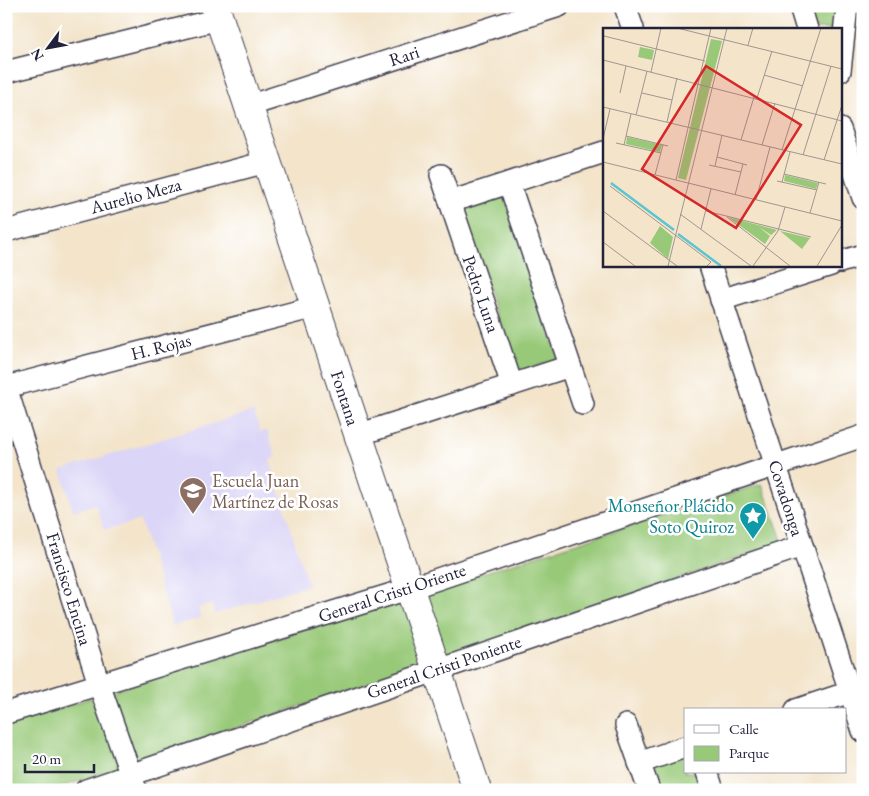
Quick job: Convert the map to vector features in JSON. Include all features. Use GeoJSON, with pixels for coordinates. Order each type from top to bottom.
{"type":"FeatureCollection","features":[{"type":"Feature","properties":{"kind":"street","name":"Rari"},"geometry":{"type":"LineString","coordinates":[[248,106],[559,6]]}},
{"type":"Feature","properties":{"kind":"street"},"geometry":{"type":"LineString","coordinates":[[625,6],[632,28]]}},
{"type":"Feature","properties":{"kind":"street"},"geometry":{"type":"LineString","coordinates":[[800,6],[807,28]]}},
{"type":"Feature","properties":{"kind":"street"},"geometry":{"type":"LineString","coordinates":[[842,52],[847,6]]}},
{"type":"Feature","properties":{"kind":"street","name":"Fontana"},"geometry":{"type":"LineString","coordinates":[[217,13],[408,589],[477,790]]}},
{"type":"Feature","properties":{"kind":"street"},"geometry":{"type":"LineString","coordinates":[[6,72],[217,13]]}},
{"type":"Feature","properties":{"kind":"street"},"geometry":{"type":"LineString","coordinates":[[842,135],[863,198]]}},
{"type":"Feature","properties":{"kind":"street"},"geometry":{"type":"LineString","coordinates":[[450,202],[603,152]]}},
{"type":"Feature","properties":{"kind":"street","name":"Aurelio Meza"},"geometry":{"type":"LineString","coordinates":[[6,231],[266,162]]}},
{"type":"Feature","properties":{"kind":"street","name":"Pedro Luna"},"geometry":{"type":"LineString","coordinates":[[441,175],[512,385]]}},
{"type":"Feature","properties":{"kind":"street"},"geometry":{"type":"LineString","coordinates":[[509,183],[583,404]]}},
{"type":"Feature","properties":{"kind":"street"},"geometry":{"type":"LineString","coordinates":[[842,261],[863,255]]}},
{"type":"Feature","properties":{"kind":"street","name":"Covadonga"},"geometry":{"type":"LineString","coordinates":[[710,266],[863,731]]}},
{"type":"Feature","properties":{"kind":"street"},"geometry":{"type":"LineString","coordinates":[[721,300],[829,266]]}},
{"type":"Feature","properties":{"kind":"street","name":"H. Rojas"},"geometry":{"type":"LineString","coordinates":[[6,387],[315,307]]}},
{"type":"Feature","properties":{"kind":"street"},"geometry":{"type":"LineString","coordinates":[[358,435],[570,366]]}},
{"type":"Feature","properties":{"kind":"street","name":"Francisco Encina"},"geometry":{"type":"LineString","coordinates":[[6,387],[99,684],[134,783]]}},
{"type":"Feature","properties":{"kind":"street","name":"General Cristi Oriente"},"geometry":{"type":"LineString","coordinates":[[6,713],[408,589],[863,436]]}},
{"type":"Feature","properties":{"kind":"street","name":"General Cristi Poniente"},"geometry":{"type":"LineString","coordinates":[[86,790],[134,783],[436,669],[802,546]]}},
{"type":"Feature","properties":{"kind":"street"},"geometry":{"type":"LineString","coordinates":[[802,708],[850,692]]}},
{"type":"Feature","properties":{"kind":"street"},"geometry":{"type":"LineString","coordinates":[[626,725],[649,790]]}},
{"type":"Feature","properties":{"kind":"street"},"geometry":{"type":"LineString","coordinates":[[640,763],[684,747]]}},
{"type":"Feature","properties":{"kind":"street"},"geometry":{"type":"LineString","coordinates":[[708,774],[713,790]]}},
{"type":"Feature","properties":{"kind":"shaded area","name":"Escuela Juan Martínez de Rosas"},"geometry":{"type":"Polygon","coordinates":[[[254,411],[260,432],[267,430],[276,457],[270,460],[308,585],[215,614],[212,604],[198,608],[201,618],[173,626],[140,520],[104,530],[96,504],[73,511],[61,470],[254,411]]]}},
{"type":"Feature","properties":{"kind":"green space"},"geometry":{"type":"Polygon","coordinates":[[[805,6],[839,6],[837,28],[812,28],[805,6]]]}},
{"type":"Feature","properties":{"kind":"green space"},"geometry":{"type":"Polygon","coordinates":[[[504,194],[559,359],[516,373],[460,206],[504,194]]]}},
{"type":"Feature","properties":{"kind":"green space"},"geometry":{"type":"Polygon","coordinates":[[[762,484],[783,543],[52,790],[6,790],[6,725],[762,484]]]}},
{"type":"Feature","properties":{"kind":"green space"},"geometry":{"type":"Polygon","coordinates":[[[684,753],[684,774],[703,774],[708,790],[654,790],[646,766],[684,753]]]}},
{"type":"Feature","properties":{"kind":"place","name":"Escuela Juan Martínez de Rosas"},"geometry":{"type":"Point","coordinates":[193,515]}},
{"type":"Feature","properties":{"kind":"place","name":"Monseñor Plácido Soto Quiroz"},"geometry":{"type":"Point","coordinates":[753,540]}}]}
